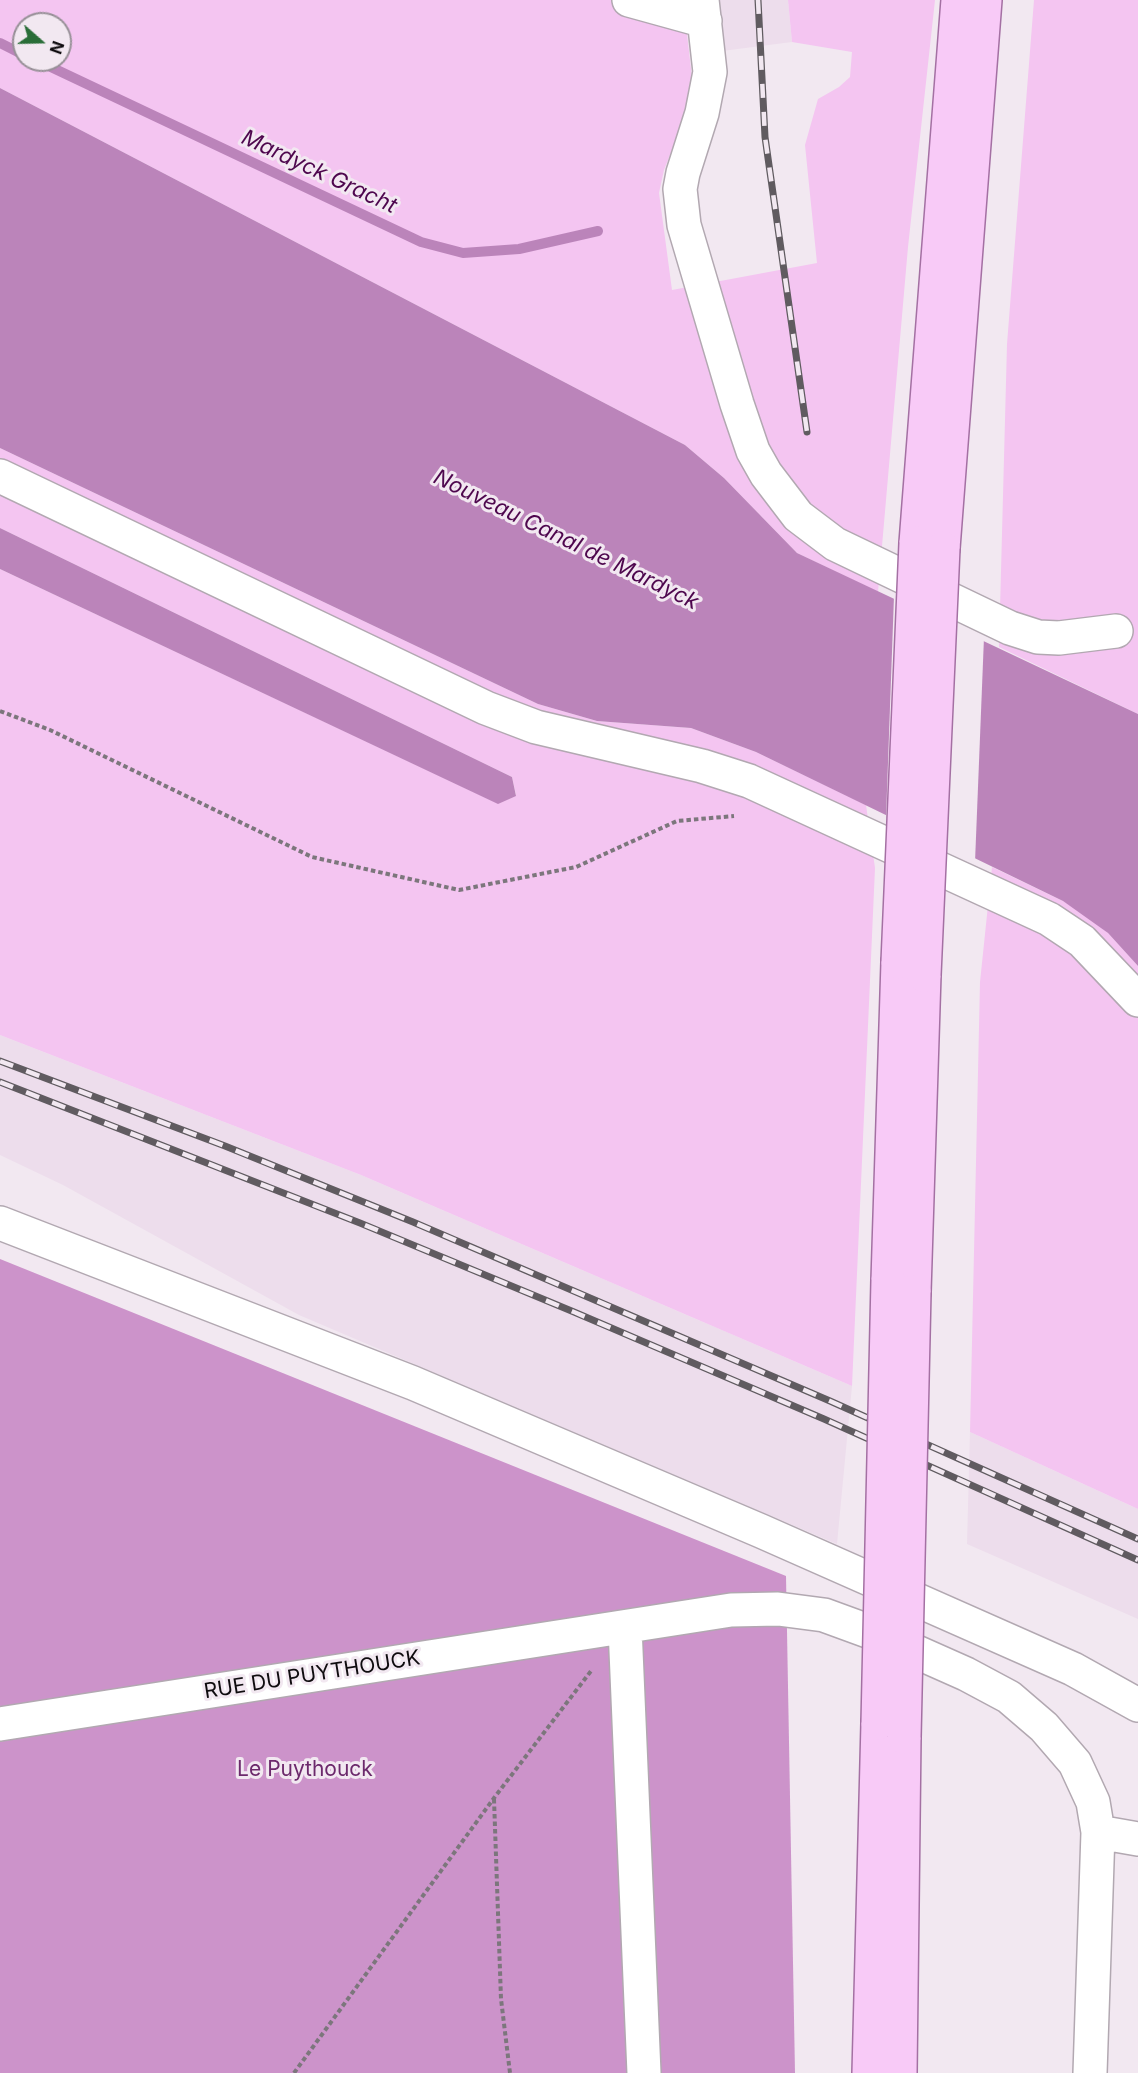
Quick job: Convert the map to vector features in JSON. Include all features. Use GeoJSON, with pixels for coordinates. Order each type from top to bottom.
{"type":"FeatureCollection","features":[{"type":"Feature","properties":{"kind":"main road"},"geometry":{"type":"LineString","coordinates":[[869,2073],[891,1730],[911,969],[929,546],[958,0]]}},
{"type":"Feature","properties":{"kind":"main road"},"geometry":{"type":"LineString","coordinates":[[929,546],[985,0]]}},
{"type":"Feature","properties":{"kind":"main road"},"geometry":{"type":"LineString","coordinates":[[891,1730],[900,2073]]}},
{"type":"Feature","properties":{"kind":"street"},"geometry":{"type":"LineString","coordinates":[[629,0],[704,10],[710,72],[702,114],[683,173],[684,225],[753,451],[766,474],[798,516],[835,544],[1010,628],[1038,637],[1059,638],[1116,631]]}},
{"type":"Feature","properties":{"kind":"street"},"geometry":{"type":"LineString","coordinates":[[0,477],[486,708],[536,727],[702,766],[749,781],[966,880],[1064,928],[1101,959],[1138,1000]]}},
{"type":"Feature","properties":{"kind":"street"},"geometry":{"type":"LineString","coordinates":[[0,1223],[435,1392],[761,1531],[1073,1669],[1138,1705]]}},
{"type":"Feature","properties":{"kind":"street","name":"RUE DU PUYTHOUCK"},"geometry":{"type":"LineString","coordinates":[[0,1724],[731,1611],[778,1609],[824,1615],[876,1634],[990,1686],[1030,1713],[1061,1744],[1075,1763],[1093,1802],[1098,1832],[1090,2073]]}},
{"type":"Feature","properties":{"kind":"street"},"geometry":{"type":"LineString","coordinates":[[625,1627],[644,2073]]}},
{"type":"Feature","properties":{"kind":"street"},"geometry":{"type":"LineString","coordinates":[[1098,1832],[1138,1839]]}},
{"type":"Feature","properties":{"kind":"path"},"geometry":{"type":"LineString","coordinates":[[0,711],[50,730],[312,857],[459,890],[576,867],[677,821],[743,815]]}},
{"type":"Feature","properties":{"kind":"path"},"geometry":{"type":"LineString","coordinates":[[294,2073],[494,1798],[625,1627]]}},
{"type":"Feature","properties":{"kind":"path"},"geometry":{"type":"LineString","coordinates":[[494,1798],[501,1999],[510,2073]]}},
{"type":"Feature","properties":{"kind":"shaded area"},"geometry":{"type":"Polygon","coordinates":[[[0,0],[683,0],[693,86],[685,117],[664,170],[659,193],[672,290],[817,263],[805,145],[818,99],[839,87],[850,77],[852,52],[792,42],[788,0],[935,0],[908,247],[878,592],[797,553],[724,478],[685,445],[0,88],[0,0]]]}},
{"type":"Feature","properties":{"kind":"shaded area"},"geometry":{"type":"Polygon","coordinates":[[[683,0],[788,0],[792,42],[691,55],[683,0]]]}},
{"type":"Feature","properties":{"kind":"shaded area"},"geometry":{"type":"Polygon","coordinates":[[[1034,0],[1138,0],[1138,714],[999,647],[1007,344],[1034,0]]]}},
{"type":"Feature","properties":{"kind":"shaded area"},"geometry":{"type":"Polygon","coordinates":[[[0,448],[538,704],[597,721],[691,728],[756,752],[866,805],[875,868],[852,1386],[361,1175],[0,1035],[0,569],[497,803],[516,795],[512,777],[0,528],[0,448]]]}},
{"type":"Feature","properties":{"kind":"shaded area"},"geometry":{"type":"Polygon","coordinates":[[[992,867],[1063,901],[1089,917],[1108,933],[1138,966],[1138,1509],[970,1432],[980,982],[992,867]]]}},
{"type":"Feature","properties":{"kind":"shaded area"},"geometry":{"type":"Polygon","coordinates":[[[0,1035],[361,1175],[852,1386],[837,1544],[299,1315],[63,1185],[0,1155],[0,1035]]]}},
{"type":"Feature","properties":{"kind":"shaded area"},"geometry":{"type":"Polygon","coordinates":[[[970,1432],[1138,1509],[1138,1619],[967,1544],[970,1432]]]}},
{"type":"Feature","properties":{"kind":"green space","name":"Le Puythouck"},"geometry":{"type":"Polygon","coordinates":[[[0,1259],[786,1576],[795,2073],[0,2073],[0,1259]]]}},
{"type":"Feature","properties":{"kind":"water","name":"Nouveau Canal de Mardyck"},"geometry":{"type":"Polygon","coordinates":[[[0,88],[685,445],[724,478],[797,553],[1138,714],[1138,966],[1108,933],[1063,901],[756,752],[691,728],[597,721],[538,704],[0,448],[0,88]]]}},
{"type":"Feature","properties":{"kind":"water"},"geometry":{"type":"Polygon","coordinates":[[[0,528],[512,777],[516,796],[498,804],[0,569],[0,528]]]}},
{"type":"Feature","properties":{"kind":"pier"},"geometry":{"type":"Polygon","coordinates":[[[894,596],[984,637],[975,862],[886,818],[894,596]]]}},
{"type":"Feature","properties":{"kind":"waterway","name":"Mardyck Gracht"},"geometry":{"type":"LineString","coordinates":[[0,43],[12,49]]}},
{"type":"Feature","properties":{"kind":"waterway","name":"Mardyck Gracht"},"geometry":{"type":"LineString","coordinates":[[61,72],[421,242],[463,253],[519,249],[598,231]]}},
{"type":"Feature","properties":{"kind":"railway"},"geometry":{"type":"LineString","coordinates":[[758,0],[765,137],[807,432]]}},
{"type":"Feature","properties":{"kind":"railway"},"geometry":{"type":"LineString","coordinates":[[0,1061],[225,1146],[413,1222],[830,1401],[1138,1539]]}},
{"type":"Feature","properties":{"kind":"railway"},"geometry":{"type":"LineString","coordinates":[[0,1082],[360,1223],[574,1312],[824,1419],[1138,1560]]}}]}
